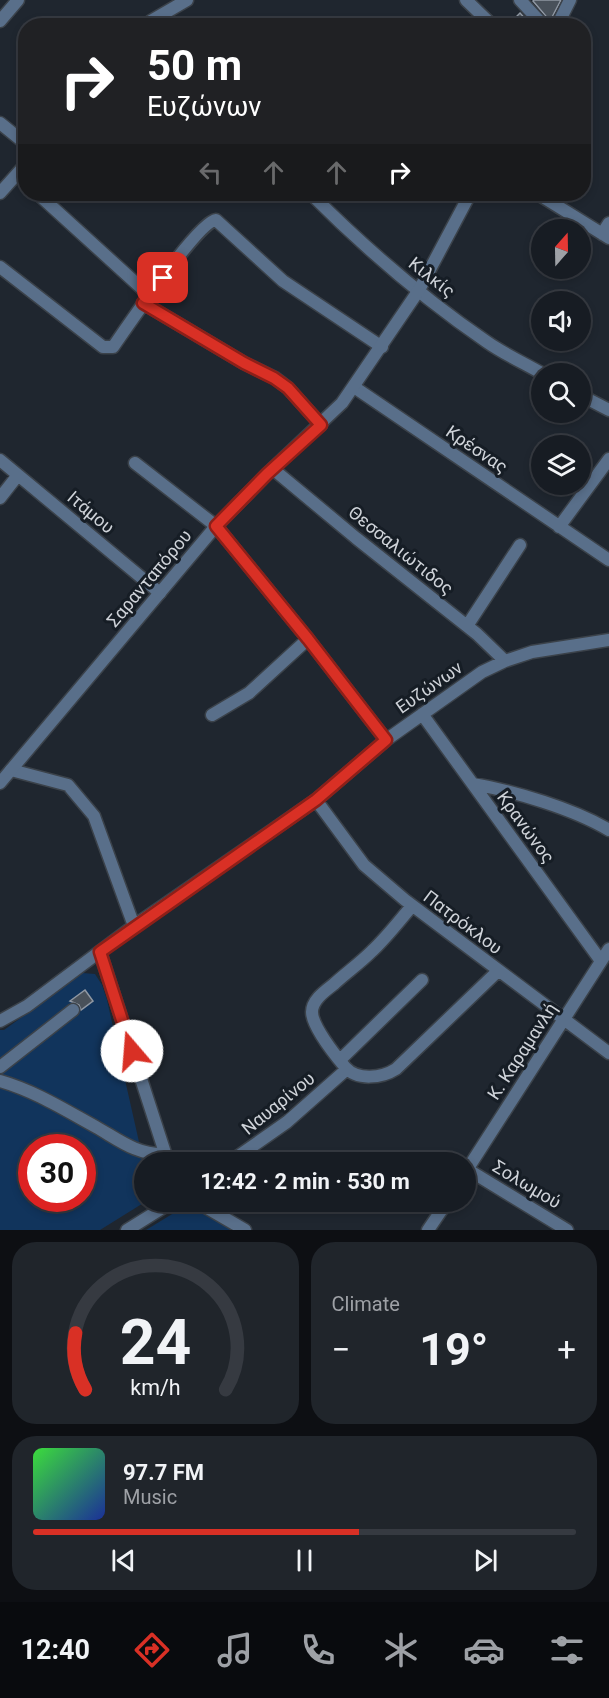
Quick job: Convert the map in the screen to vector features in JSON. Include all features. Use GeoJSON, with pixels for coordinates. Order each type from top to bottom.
{"type":"FeatureCollection","features":[{"type":"Feature","properties":{"kind":"street"},"geometry":{"type":"LineString","coordinates":[[0,21],[18,0]]}},
{"type":"Feature","properties":{"kind":"street"},"geometry":{"type":"LineString","coordinates":[[157,18],[187,0]]}},
{"type":"Feature","properties":{"kind":"street"},"geometry":{"type":"LineString","coordinates":[[466,0],[485,18]]}},
{"type":"Feature","properties":{"kind":"street"},"geometry":{"type":"LineString","coordinates":[[520,0],[537,18]]}},
{"type":"Feature","properties":{"kind":"street"},"geometry":{"type":"LineString","coordinates":[[561,18],[570,0]]}},
{"type":"Feature","properties":{"kind":"street"},"geometry":{"type":"LineString","coordinates":[[0,123],[18,138]]}},
{"type":"Feature","properties":{"kind":"street"},"geometry":{"type":"LineString","coordinates":[[0,194],[18,178]]}},
{"type":"Feature","properties":{"kind":"street"},"geometry":{"type":"LineString","coordinates":[[45,201],[146,299],[244,363],[288,388],[321,425]]}},
{"type":"Feature","properties":{"kind":"street","name":"Κιλκίς"},"geometry":{"type":"LineString","coordinates":[[318,201],[355,237],[420,290],[488,342],[531,367]]}},
{"type":"Feature","properties":{"kind":"street","name":"Σαρανταπόρου"},"geometry":{"type":"LineString","coordinates":[[1,781],[216,526],[337,409],[420,290],[466,201]]}},
{"type":"Feature","properties":{"kind":"street"},"geometry":{"type":"LineString","coordinates":[[551,201],[607,232]]}},
{"type":"Feature","properties":{"kind":"street"},"geometry":{"type":"LineString","coordinates":[[0,267],[103,347],[113,348],[146,299],[209,221],[216,220],[283,281],[382,346]]}},
{"type":"Feature","properties":{"kind":"street","name":"Κρέσνας"},"geometry":{"type":"LineString","coordinates":[[354,387],[609,560]]}},
{"type":"Feature","properties":{"kind":"street"},"geometry":{"type":"LineString","coordinates":[[591,401],[609,410]]}},
{"type":"Feature","properties":{"kind":"street"},"geometry":{"type":"LineString","coordinates":[[559,526],[609,459]]}},
{"type":"Feature","properties":{"kind":"street","name":"Ιτάμου"},"geometry":{"type":"LineString","coordinates":[[0,460],[160,592]]}},
{"type":"Feature","properties":{"kind":"street"},"geometry":{"type":"LineString","coordinates":[[135,463],[216,526],[386,740]]}},
{"type":"Feature","properties":{"kind":"street","name":"Θεσσαλιώτιδος"},"geometry":{"type":"LineString","coordinates":[[273,469],[467,626],[505,661]]}},
{"type":"Feature","properties":{"kind":"street"},"geometry":{"type":"LineString","coordinates":[[0,498],[18,475]]}},
{"type":"Feature","properties":{"kind":"street"},"geometry":{"type":"LineString","coordinates":[[467,626],[520,545]]}},
{"type":"Feature","properties":{"kind":"street"},"geometry":{"type":"LineString","coordinates":[[212,716],[249,693],[308,639]]}},
{"type":"Feature","properties":{"kind":"street","name":"Ευζώνων"},"geometry":{"type":"LineString","coordinates":[[0,1021],[27,1006],[134,926],[316,800],[386,740],[482,672],[532,652],[609,640]]}},
{"type":"Feature","properties":{"kind":"street","name":"Κρανώνος"},"geometry":{"type":"LineString","coordinates":[[423,714],[601,961]]}},
{"type":"Feature","properties":{"kind":"street"},"geometry":{"type":"LineString","coordinates":[[11,770],[68,785],[94,816],[134,926]]}},
{"type":"Feature","properties":{"kind":"street"},"geometry":{"type":"LineString","coordinates":[[473,784],[574,812],[609,830]]}},
{"type":"Feature","properties":{"kind":"street","name":"Πατρόκλου"},"geometry":{"type":"LineString","coordinates":[[316,800],[364,865],[412,906],[609,1053]]}},
{"type":"Feature","properties":{"kind":"street"},"geometry":{"type":"LineString","coordinates":[[412,906],[373,951],[322,993],[313,1004],[314,1020],[343,1065],[353,1073],[365,1076],[392,1072],[498,971]]}},
{"type":"Feature","properties":{"kind":"street","name":"Κ. Καραμανλή"},"geometry":{"type":"LineString","coordinates":[[476,1155],[609,949]]}},
{"type":"Feature","properties":{"kind":"street"},"geometry":{"type":"LineString","coordinates":[[100,952],[164,1152]]}},
{"type":"Feature","properties":{"kind":"street","name":"Ναυαρίνου"},"geometry":{"type":"LineString","coordinates":[[244,1152],[287,1122],[422,980]]}},
{"type":"Feature","properties":{"kind":"street"},"geometry":{"type":"LineString","coordinates":[[0,1067],[73,1010]]}},
{"type":"Feature","properties":{"kind":"street"},"geometry":{"type":"LineString","coordinates":[[0,1081],[31,1091],[131,1148],[146,1152]]}},
{"type":"Feature","properties":{"kind":"street","name":"Σολωμού"},"geometry":{"type":"LineString","coordinates":[[476,1177],[567,1230]]}},
{"type":"Feature","properties":{"kind":"street"},"geometry":{"type":"LineString","coordinates":[[127,1230],[156,1212]]}},
{"type":"Feature","properties":{"kind":"street"},"geometry":{"type":"LineString","coordinates":[[214,1212],[245,1230]]}},
{"type":"Feature","properties":{"kind":"street"},"geometry":{"type":"LineString","coordinates":[[428,1230],[440,1212]]}},
{"type":"Feature","properties":{"kind":"shaded area"},"geometry":{"type":"Polygon","coordinates":[[[83,973],[95,974],[102,985],[141,1152],[134,1152],[134,1209],[100,1230],[0,1230],[0,1030],[4,1030],[83,973]]]}},
{"type":"Feature","properties":{"kind":"shaded area"},"geometry":{"type":"Polygon","coordinates":[[[175,1212],[202,1212],[236,1230],[146,1230],[175,1212]]]}},
{"type":"Feature","properties":{"kind":"building"},"geometry":{"type":"Polygon","coordinates":[[[561,0],[552,18],[547,18],[533,1],[561,0]]]}},
{"type":"Feature","properties":{"kind":"building"},"geometry":{"type":"Polygon","coordinates":[[[520,13],[525,18],[515,18],[520,13]]]}},
{"type":"Feature","properties":{"kind":"building"},"geometry":{"type":"Polygon","coordinates":[[[85,990],[93,1001],[81,1010],[79,1005],[70,1001],[85,990]]]}},
{"type":"Feature","properties":{"kind":"route"},"geometry":{"type":"LineString","coordinates":[[132,1051],[100,952],[316,800],[386,740],[216,526],[267,474],[321,425],[288,388],[274,378],[244,363],[143,303],[163,278]]}}]}
